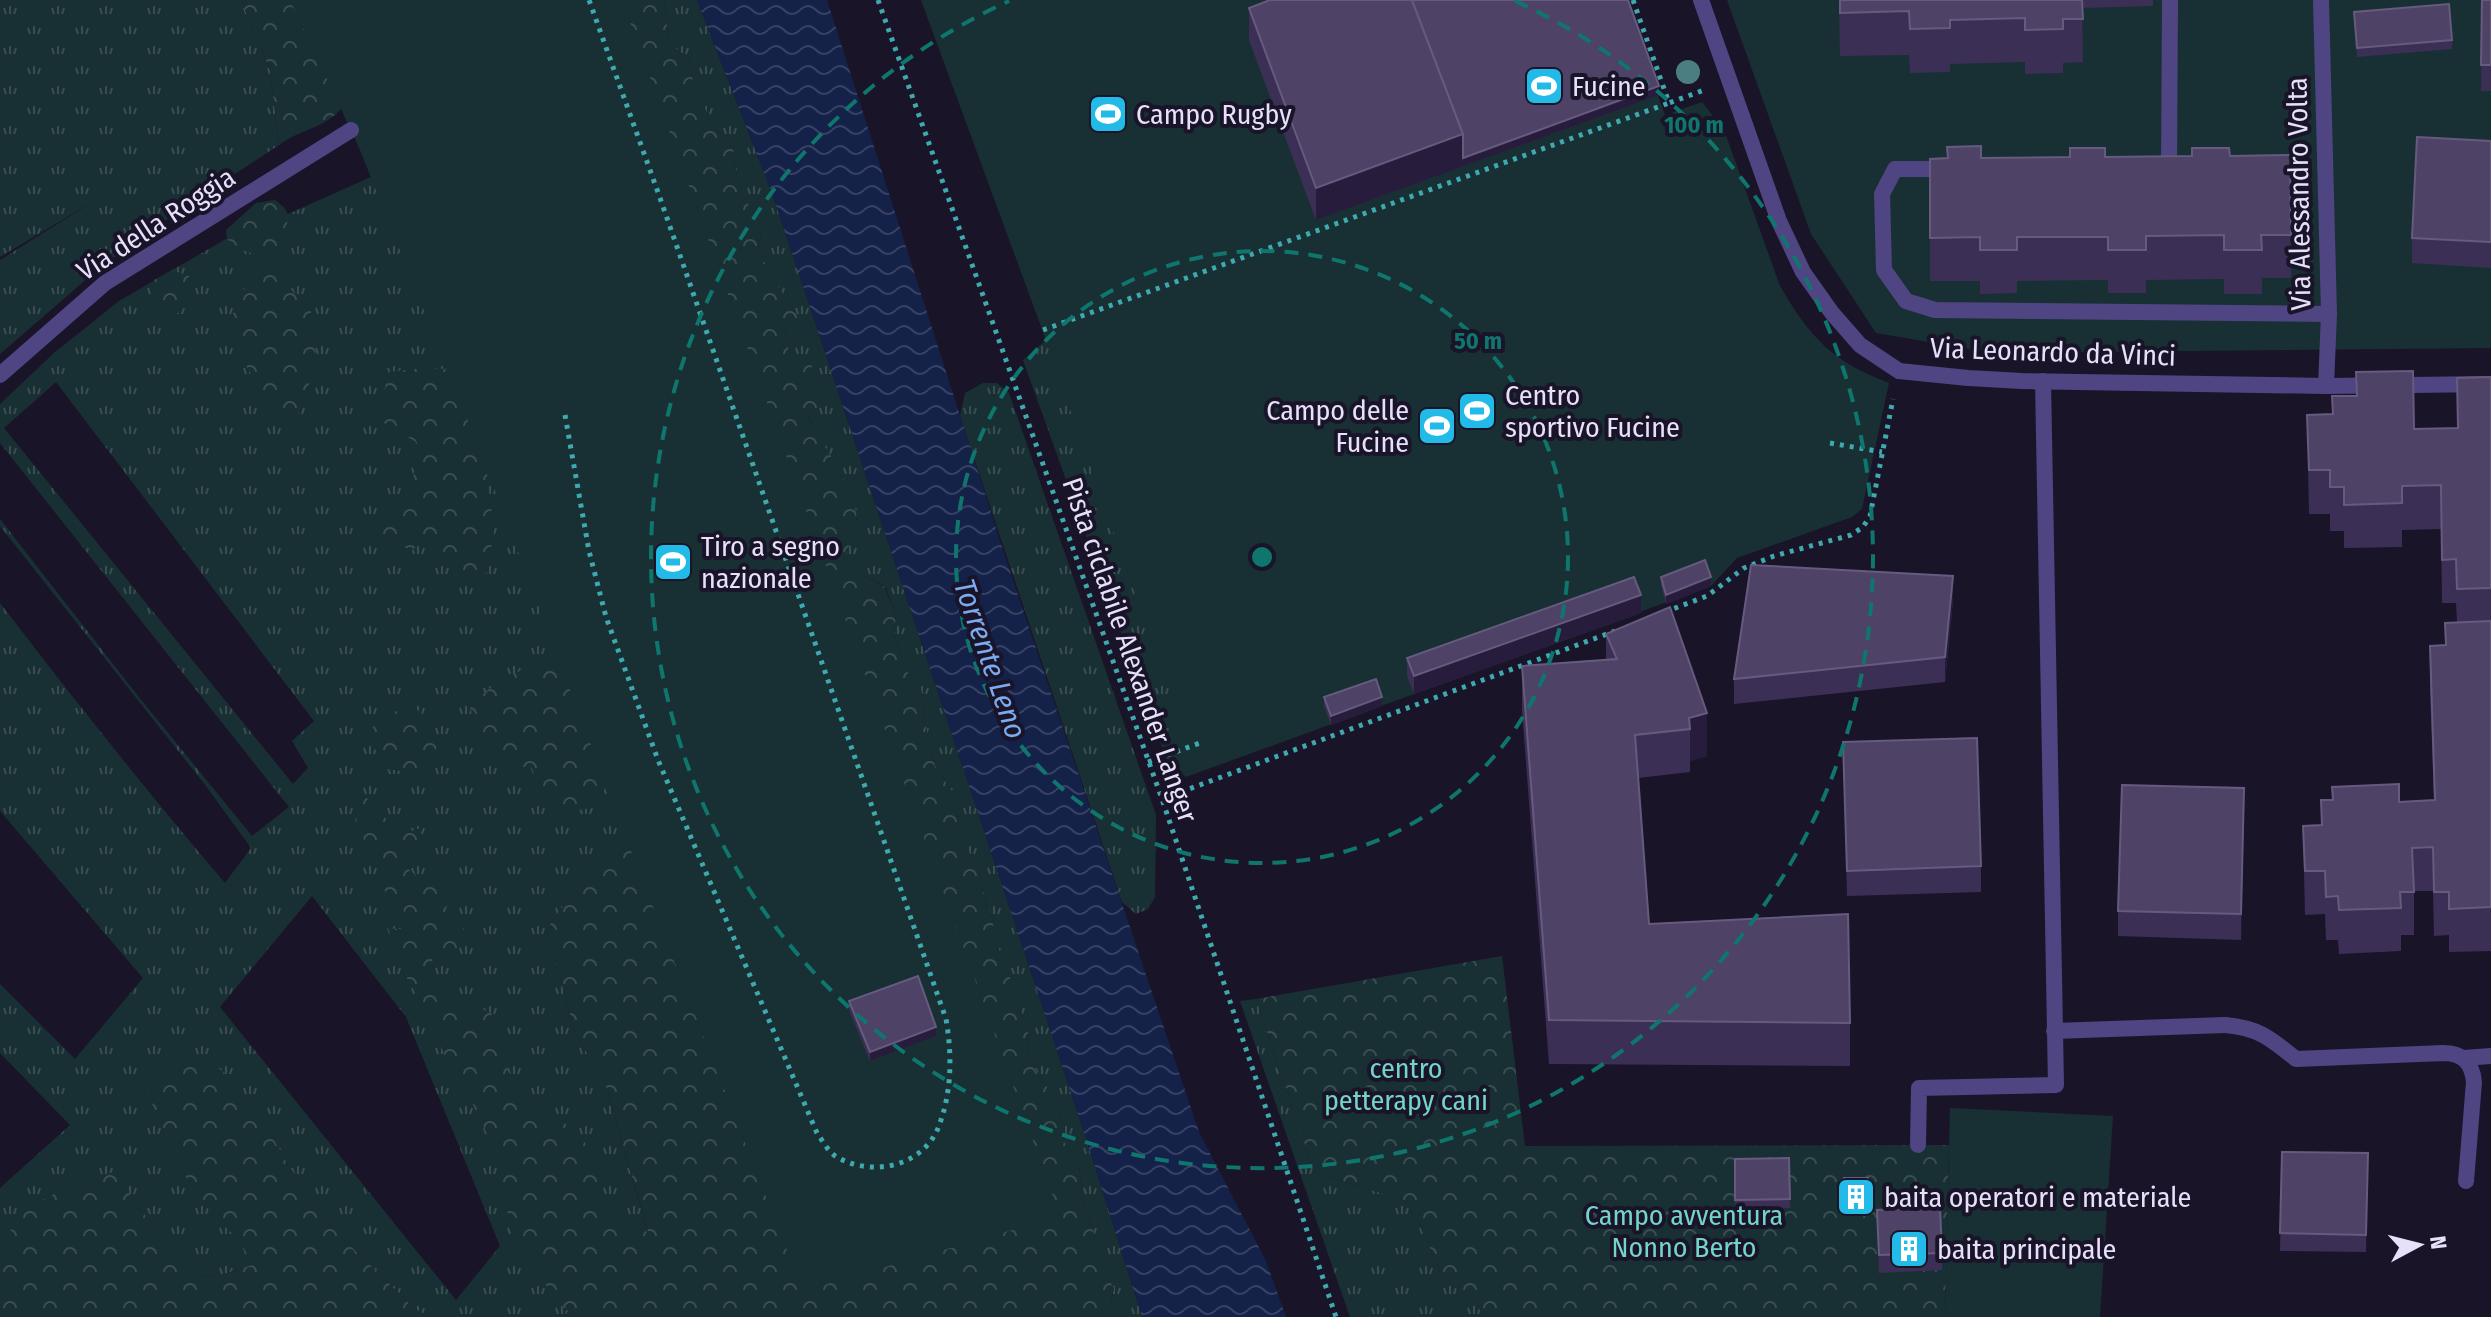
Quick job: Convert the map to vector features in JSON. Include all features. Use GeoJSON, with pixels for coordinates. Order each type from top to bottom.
{"type":"FeatureCollection","features":[{"type":"Feature","properties":{"kind":"street","name":"Via Leonardo da Vinci"},"geometry":{"type":"LineString","coordinates":[[1701,0],[1779,221],[1803,272],[1860,345],[1899,371],[2043,381],[2326,386],[2491,384]]}},
{"type":"Feature","properties":{"kind":"street"},"geometry":{"type":"LineString","coordinates":[[2139,170],[2169,171],[2170,0]]}},
{"type":"Feature","properties":{"kind":"street","name":"Via Alessandro Volta"},"geometry":{"type":"LineString","coordinates":[[2321,0],[2329,314],[2326,386]]}},
{"type":"Feature","properties":{"kind":"street","name":"Via della Roggia"},"geometry":{"type":"LineString","coordinates":[[0,375],[105,283],[351,130]]}},
{"type":"Feature","properties":{"kind":"street"},"geometry":{"type":"LineString","coordinates":[[1971,169],[1895,169],[1882,194],[1884,270],[1906,301],[1935,310],[2329,314]]}},
{"type":"Feature","properties":{"kind":"street"},"geometry":{"type":"LineString","coordinates":[[1918,1145],[1919,1088],[2056,1085],[2043,381]]}},
{"type":"Feature","properties":{"kind":"street"},"geometry":{"type":"LineString","coordinates":[[2054,1031],[2225,1025],[2249,1027],[2267,1035],[2296,1059],[2456,1053],[2464,1058],[2473,1072],[2474,1082],[2466,1181]]}},
{"type":"Feature","properties":{"kind":"street"},"geometry":{"type":"LineString","coordinates":[[2464,1058],[2491,1056]]}},
{"type":"Feature","properties":{"kind":"path"},"geometry":{"type":"LineString","coordinates":[[565,415],[589,551],[606,617],[658,760],[817,1133],[833,1156],[858,1166],[891,1166],[908,1161],[933,1140],[940,1124],[951,1069],[946,1019],[589,0]]}},
{"type":"Feature","properties":{"kind":"path","name":"Pista ciclabile Alexander Langer"},"geometry":{"type":"LineString","coordinates":[[878,0],[1162,799],[1336,1317]]}},
{"type":"Feature","properties":{"kind":"path"},"geometry":{"type":"LineString","coordinates":[[1043,330],[1669,103]]}},
{"type":"Feature","properties":{"kind":"path"},"geometry":{"type":"LineString","coordinates":[[1651,617],[1707,596],[1744,568],[1805,547],[1840,539],[1863,527],[1870,516],[1899,371]]}},
{"type":"Feature","properties":{"kind":"path"},"geometry":{"type":"LineString","coordinates":[[1830,443],[1882,452]]}},
{"type":"Feature","properties":{"kind":"path"},"geometry":{"type":"LineString","coordinates":[[1162,799],[1623,628]]}},
{"type":"Feature","properties":{"kind":"path"},"geometry":{"type":"LineString","coordinates":[[1148,762],[1200,743]]}},
{"type":"Feature","properties":{"kind":"green space"},"geometry":{"type":"Polygon","coordinates":[[[0,0],[241,0],[270,70],[279,145],[97,270],[0,354],[0,260],[94,201],[0,257],[0,0]]]}},
{"type":"Feature","properties":{"kind":"green space"},"geometry":{"type":"Polygon","coordinates":[[[241,0],[307,0],[348,99],[325,122],[279,145],[270,70],[241,0]]]}},
{"type":"Feature","properties":{"kind":"green space","name":"Tiro a segno nazionale"},"geometry":{"type":"Polygon","coordinates":[[[290,0],[622,0],[1060,1216],[803,1291],[626,838],[479,448],[360,150],[290,0]]]}},
{"type":"Feature","properties":{"kind":"green space"},"geometry":{"type":"Polygon","coordinates":[[[601,0],[664,0],[669,44],[689,58],[692,77],[713,128],[733,142],[740,188],[763,228],[758,248],[770,275],[800,319],[784,333],[790,354],[812,366],[819,406],[807,415],[838,468],[856,512],[855,528],[844,559],[864,576],[884,586],[896,615],[894,634],[906,670],[921,689],[935,766],[958,800],[957,834],[978,866],[993,920],[995,942],[1005,962],[1028,1033],[1029,1059],[1047,1087],[1065,1126],[1063,1140],[1079,1165],[1083,1201],[1094,1233],[1099,1265],[1114,1288],[1109,1308],[1098,1317],[563,1317],[569,1312],[551,1297],[539,1269],[519,1250],[508,1220],[506,1193],[493,1146],[400,966],[388,928],[419,931],[403,910],[387,897],[370,846],[358,833],[354,811],[356,801],[365,795],[372,806],[403,834],[420,828],[418,855],[407,868],[420,879],[444,880],[457,894],[447,906],[444,917],[461,919],[464,930],[456,950],[443,950],[420,934],[432,959],[437,990],[444,999],[455,1005],[471,1004],[491,1013],[504,1042],[507,1070],[519,1085],[522,1103],[530,1112],[542,1113],[565,1123],[590,1151],[598,1175],[592,1206],[613,1223],[648,1232],[605,1083],[575,1033],[547,929],[587,871],[626,838],[720,915],[601,0]]]}},
{"type":"Feature","properties":{"kind":"green space"},"geometry":{"type":"Polygon","coordinates":[[[664,0],[697,0],[773,196],[1084,1132],[1142,1317],[1098,1317],[1109,1308],[1114,1288],[1099,1266],[1094,1233],[1083,1201],[1079,1165],[1063,1140],[1065,1126],[1047,1087],[1029,1059],[1028,1033],[1005,962],[995,942],[993,920],[978,866],[957,834],[958,800],[935,766],[921,689],[906,670],[894,634],[896,615],[885,586],[864,576],[844,559],[857,519],[807,414],[784,333],[799,318],[770,275],[758,248],[763,228],[740,188],[733,142],[713,128],[692,77],[689,58],[669,44],[664,0]]]}},
{"type":"Feature","properties":{"kind":"green space","name":"Centro sportivo Fucine"},"geometry":{"type":"Polygon","coordinates":[[[921,0],[1624,0],[1665,115],[1702,102],[1724,130],[1780,286],[1802,320],[1838,357],[1889,383],[1862,509],[1852,517],[1737,558],[1711,586],[1186,777],[1167,762],[1163,750],[1187,741],[1039,321],[921,0]]]}},
{"type":"Feature","properties":{"kind":"green space"},"geometry":{"type":"Polygon","coordinates":[[[1727,0],[2491,0],[2491,348],[1993,353],[1876,333],[1811,234],[1727,0]]]}},
{"type":"Feature","properties":{"kind":"green space"},"geometry":{"type":"Polygon","coordinates":[[[371,177],[913,908],[587,871],[547,929],[575,1033],[605,1083],[648,1233],[563,1317],[429,1317],[415,1309],[337,1233],[288,1165],[258,1111],[211,1212],[242,1241],[252,1265],[218,1276],[196,1275],[175,1260],[159,1229],[131,1201],[17,1220],[5,1242],[0,1242],[0,1188],[70,1125],[0,1053],[0,984],[75,1059],[143,978],[0,811],[0,603],[225,883],[251,848],[206,786],[0,526],[0,519],[252,836],[289,807],[0,443],[0,404],[54,353],[119,301],[283,206],[288,214],[371,177]],[[56,382],[4,428],[293,784],[308,768],[292,741],[314,721],[56,382]],[[312,896],[220,1007],[456,1300],[500,1246],[406,1017],[312,896]]]}},
{"type":"Feature","properties":{"kind":"green space"},"geometry":{"type":"Polygon","coordinates":[[[275,200],[287,218],[286,232],[276,253],[291,289],[308,305],[313,319],[316,349],[311,379],[295,421],[284,423],[262,395],[230,328],[236,302],[264,257],[242,250],[227,239],[226,230],[256,203],[275,200]]]}},
{"type":"Feature","properties":{"kind":"green space"},"geometry":{"type":"Polygon","coordinates":[[[172,270],[189,276],[193,300],[178,313],[166,317],[153,310],[151,290],[154,280],[172,270]]]}},
{"type":"Feature","properties":{"kind":"green space"},"geometry":{"type":"Polygon","coordinates":[[[1046,340],[1188,741],[1163,750],[1023,360],[1046,340]]]}},
{"type":"Feature","properties":{"kind":"green space"},"geometry":{"type":"Polygon","coordinates":[[[448,369],[486,465],[494,532],[486,574],[465,578],[447,555],[427,538],[411,551],[379,531],[387,508],[412,500],[416,442],[384,423],[381,403],[389,372],[448,369]]]}},
{"type":"Feature","properties":{"kind":"green space"},"geometry":{"type":"Polygon","coordinates":[[[983,383],[997,383],[1009,393],[1156,815],[1155,897],[1148,909],[1136,914],[1122,902],[960,416],[965,393],[983,383]]]}},
{"type":"Feature","properties":{"kind":"green space"},"geometry":{"type":"Polygon","coordinates":[[[559,659],[572,677],[606,785],[592,808],[562,812],[540,795],[532,768],[501,764],[484,745],[470,708],[500,681],[559,659]]]}},
{"type":"Feature","properties":{"kind":"green space"},"geometry":{"type":"Polygon","coordinates":[[[408,705],[424,716],[437,747],[426,768],[408,772],[387,769],[374,747],[374,722],[408,705]]]}},
{"type":"Feature","properties":{"kind":"green space","name":"Campo avventura Nonno Berto"},"geometry":{"type":"Polygon","coordinates":[[[1502,956],[1525,1146],[1949,1145],[1945,1317],[1484,1317],[1475,1301],[1444,1280],[1419,1223],[1403,1200],[1314,1172],[1256,999],[1502,956]]]}},
{"type":"Feature","properties":{"kind":"green space"},"geometry":{"type":"Polygon","coordinates":[[[1256,999],[1314,1172],[1403,1200],[1419,1223],[1444,1280],[1475,1301],[1484,1317],[1350,1317],[1240,1001],[1256,999]]]}},
{"type":"Feature","properties":{"kind":"green space"},"geometry":{"type":"Polygon","coordinates":[[[203,1056],[226,1074],[258,1111],[288,1165],[337,1233],[415,1309],[429,1317],[0,1317],[0,1242],[5,1242],[15,1222],[39,1202],[53,1195],[83,1181],[125,1170],[131,1201],[159,1229],[175,1260],[196,1275],[218,1276],[252,1265],[239,1241],[211,1212],[180,1167],[164,1135],[146,1085],[176,1057],[203,1056]]]}},
{"type":"Feature","properties":{"kind":"green space"},"geometry":{"type":"Polygon","coordinates":[[[1950,1108],[2113,1116],[2100,1317],[1945,1317],[1950,1108]]]}},
{"type":"Feature","properties":{"kind":"water","name":"Torrente Leno"},"geometry":{"type":"Polygon","coordinates":[[[697,0],[827,0],[1005,556],[1199,1132],[1266,1261],[1286,1317],[1142,1317],[1084,1132],[773,196],[697,0]]]}},
{"type":"Feature","properties":{"kind":"building"},"geometry":{"type":"Polygon","coordinates":[[[1270,0],[1412,0],[1463,134],[1316,188],[1249,8],[1270,0]]]}},
{"type":"Feature","properties":{"kind":"building","name":"Fucine"},"geometry":{"type":"Polygon","coordinates":[[[1412,0],[1628,0],[1659,86],[1463,158],[1463,134],[1412,0]]]}},
{"type":"Feature","properties":{"kind":"building"},"geometry":{"type":"Polygon","coordinates":[[[1840,0],[2082,0],[2083,19],[2063,19],[2063,29],[2025,30],[2025,18],[1950,20],[1950,28],[1910,29],[1909,11],[1840,13],[1840,0]]]}},
{"type":"Feature","properties":{"kind":"building"},"geometry":{"type":"Polygon","coordinates":[[[2482,0],[2491,0],[2491,65],[2481,65],[2482,0]]]}},
{"type":"Feature","properties":{"kind":"building"},"geometry":{"type":"Polygon","coordinates":[[[2449,4],[2452,40],[2357,48],[2354,12],[2449,4]]]}},
{"type":"Feature","properties":{"kind":"building"},"geometry":{"type":"Polygon","coordinates":[[[2417,137],[2491,141],[2491,242],[2412,238],[2417,137]]]}},
{"type":"Feature","properties":{"kind":"building"},"geometry":{"type":"Polygon","coordinates":[[[1981,146],[1981,158],[2070,157],[2070,148],[2105,148],[2105,157],[2192,156],[2192,148],[2229,148],[2230,156],[2290,155],[2291,235],[2261,235],[2262,250],[2224,250],[2224,235],[2146,236],[2146,250],[2108,250],[2108,237],[2017,237],[2017,250],[1980,250],[1980,237],[1930,238],[1930,159],[1948,158],[1947,147],[1981,146]]]}},
{"type":"Feature","properties":{"kind":"building"},"geometry":{"type":"Polygon","coordinates":[[[2413,371],[2414,429],[2458,428],[2457,378],[2491,377],[2491,588],[2457,589],[2456,559],[2442,560],[2441,485],[2402,486],[2402,503],[2344,505],[2344,487],[2330,487],[2330,470],[2309,470],[2307,415],[2333,414],[2332,396],[2357,396],[2356,372],[2413,371]]]}},
{"type":"Feature","properties":{"kind":"building"},"geometry":{"type":"Polygon","coordinates":[[[1705,560],[1711,577],[1666,595],[1661,577],[1705,560]]]}},
{"type":"Feature","properties":{"kind":"building"},"geometry":{"type":"Polygon","coordinates":[[[1751,565],[1953,576],[1945,657],[1734,679],[1751,565]]]}},
{"type":"Feature","properties":{"kind":"building"},"geometry":{"type":"Polygon","coordinates":[[[1634,577],[1641,595],[1414,676],[1407,658],[1634,577]]]}},
{"type":"Feature","properties":{"kind":"building"},"geometry":{"type":"Polygon","coordinates":[[[1670,607],[1707,713],[1689,718],[1690,729],[1635,735],[1649,924],[1848,914],[1850,1023],[1549,1020],[1522,666],[1617,659],[1606,634],[1670,607]]]}},
{"type":"Feature","properties":{"kind":"building"},"geometry":{"type":"Polygon","coordinates":[[[2491,621],[2491,907],[2449,909],[2449,892],[2434,892],[2433,847],[2412,848],[2414,892],[2400,892],[2401,908],[2339,910],[2338,896],[2326,897],[2325,871],[2305,871],[2303,826],[2322,825],[2321,800],[2333,800],[2332,787],[2399,784],[2399,802],[2435,800],[2430,646],[2446,645],[2445,623],[2491,621]]]}},
{"type":"Feature","properties":{"kind":"building"},"geometry":{"type":"Polygon","coordinates":[[[1376,679],[1382,697],[1331,716],[1324,697],[1376,679]]]}},
{"type":"Feature","properties":{"kind":"building"},"geometry":{"type":"Polygon","coordinates":[[[1977,738],[1981,866],[1847,871],[1843,742],[1977,738]]]}},
{"type":"Feature","properties":{"kind":"building"},"geometry":{"type":"Polygon","coordinates":[[[2122,785],[2244,788],[2241,914],[2118,911],[2122,785]]]}},
{"type":"Feature","properties":{"kind":"building"},"geometry":{"type":"Polygon","coordinates":[[[918,976],[936,1027],[870,1052],[849,1001],[918,976]]]}},
{"type":"Feature","properties":{"kind":"building"},"geometry":{"type":"Polygon","coordinates":[[[2282,1152],[2368,1153],[2366,1235],[2280,1233],[2282,1152]]]}},
{"type":"Feature","properties":{"kind":"building"},"geometry":{"type":"Polygon","coordinates":[[[1789,1158],[1790,1199],[1735,1200],[1735,1159],[1789,1158]]]}},
{"type":"Feature","properties":{"kind":"building"},"geometry":{"type":"Polygon","coordinates":[[[1844,1178],[1868,1178],[1868,1198],[1844,1198],[1844,1178]]]}},
{"type":"Feature","properties":{"kind":"building"},"geometry":{"type":"Polygon","coordinates":[[[1904,1197],[1936,1198],[1936,1207],[1903,1209],[1904,1197]]]}},
{"type":"Feature","properties":{"kind":"building","name":"baita principale"},"geometry":{"type":"Polygon","coordinates":[[[1940,1207],[1942,1253],[1879,1255],[1877,1210],[1940,1207]]]}},
{"type":"Feature","properties":{"kind":"place","name":"Fucine"},"geometry":{"type":"Point","coordinates":[1544,86]}},
{"type":"Feature","properties":{"kind":"place","name":"Campo Rugby"},"geometry":{"type":"Point","coordinates":[1108,114]}},
{"type":"Feature","properties":{"kind":"place","name":"Centro sportivo Fucine"},"geometry":{"type":"Point","coordinates":[1477,411]}},
{"type":"Feature","properties":{"kind":"place","name":"Campo delle Fucine"},"geometry":{"type":"Point","coordinates":[1437,426]}},
{"type":"Feature","properties":{"kind":"place","name":"Tiro a segno nazionale"},"geometry":{"type":"Point","coordinates":[673,562]}},
{"type":"Feature","properties":{"kind":"place","name":"baita operatori e materiale"},"geometry":{"type":"Point","coordinates":[1856,1197]}},
{"type":"Feature","properties":{"kind":"place","name":"baita principale"},"geometry":{"type":"Point","coordinates":[1909,1249]}},
{"type":"Feature","properties":{"kind":"park label","name":"centro petterapy cani"},"geometry":{"type":"Point","coordinates":[1406,1084]}}]}
